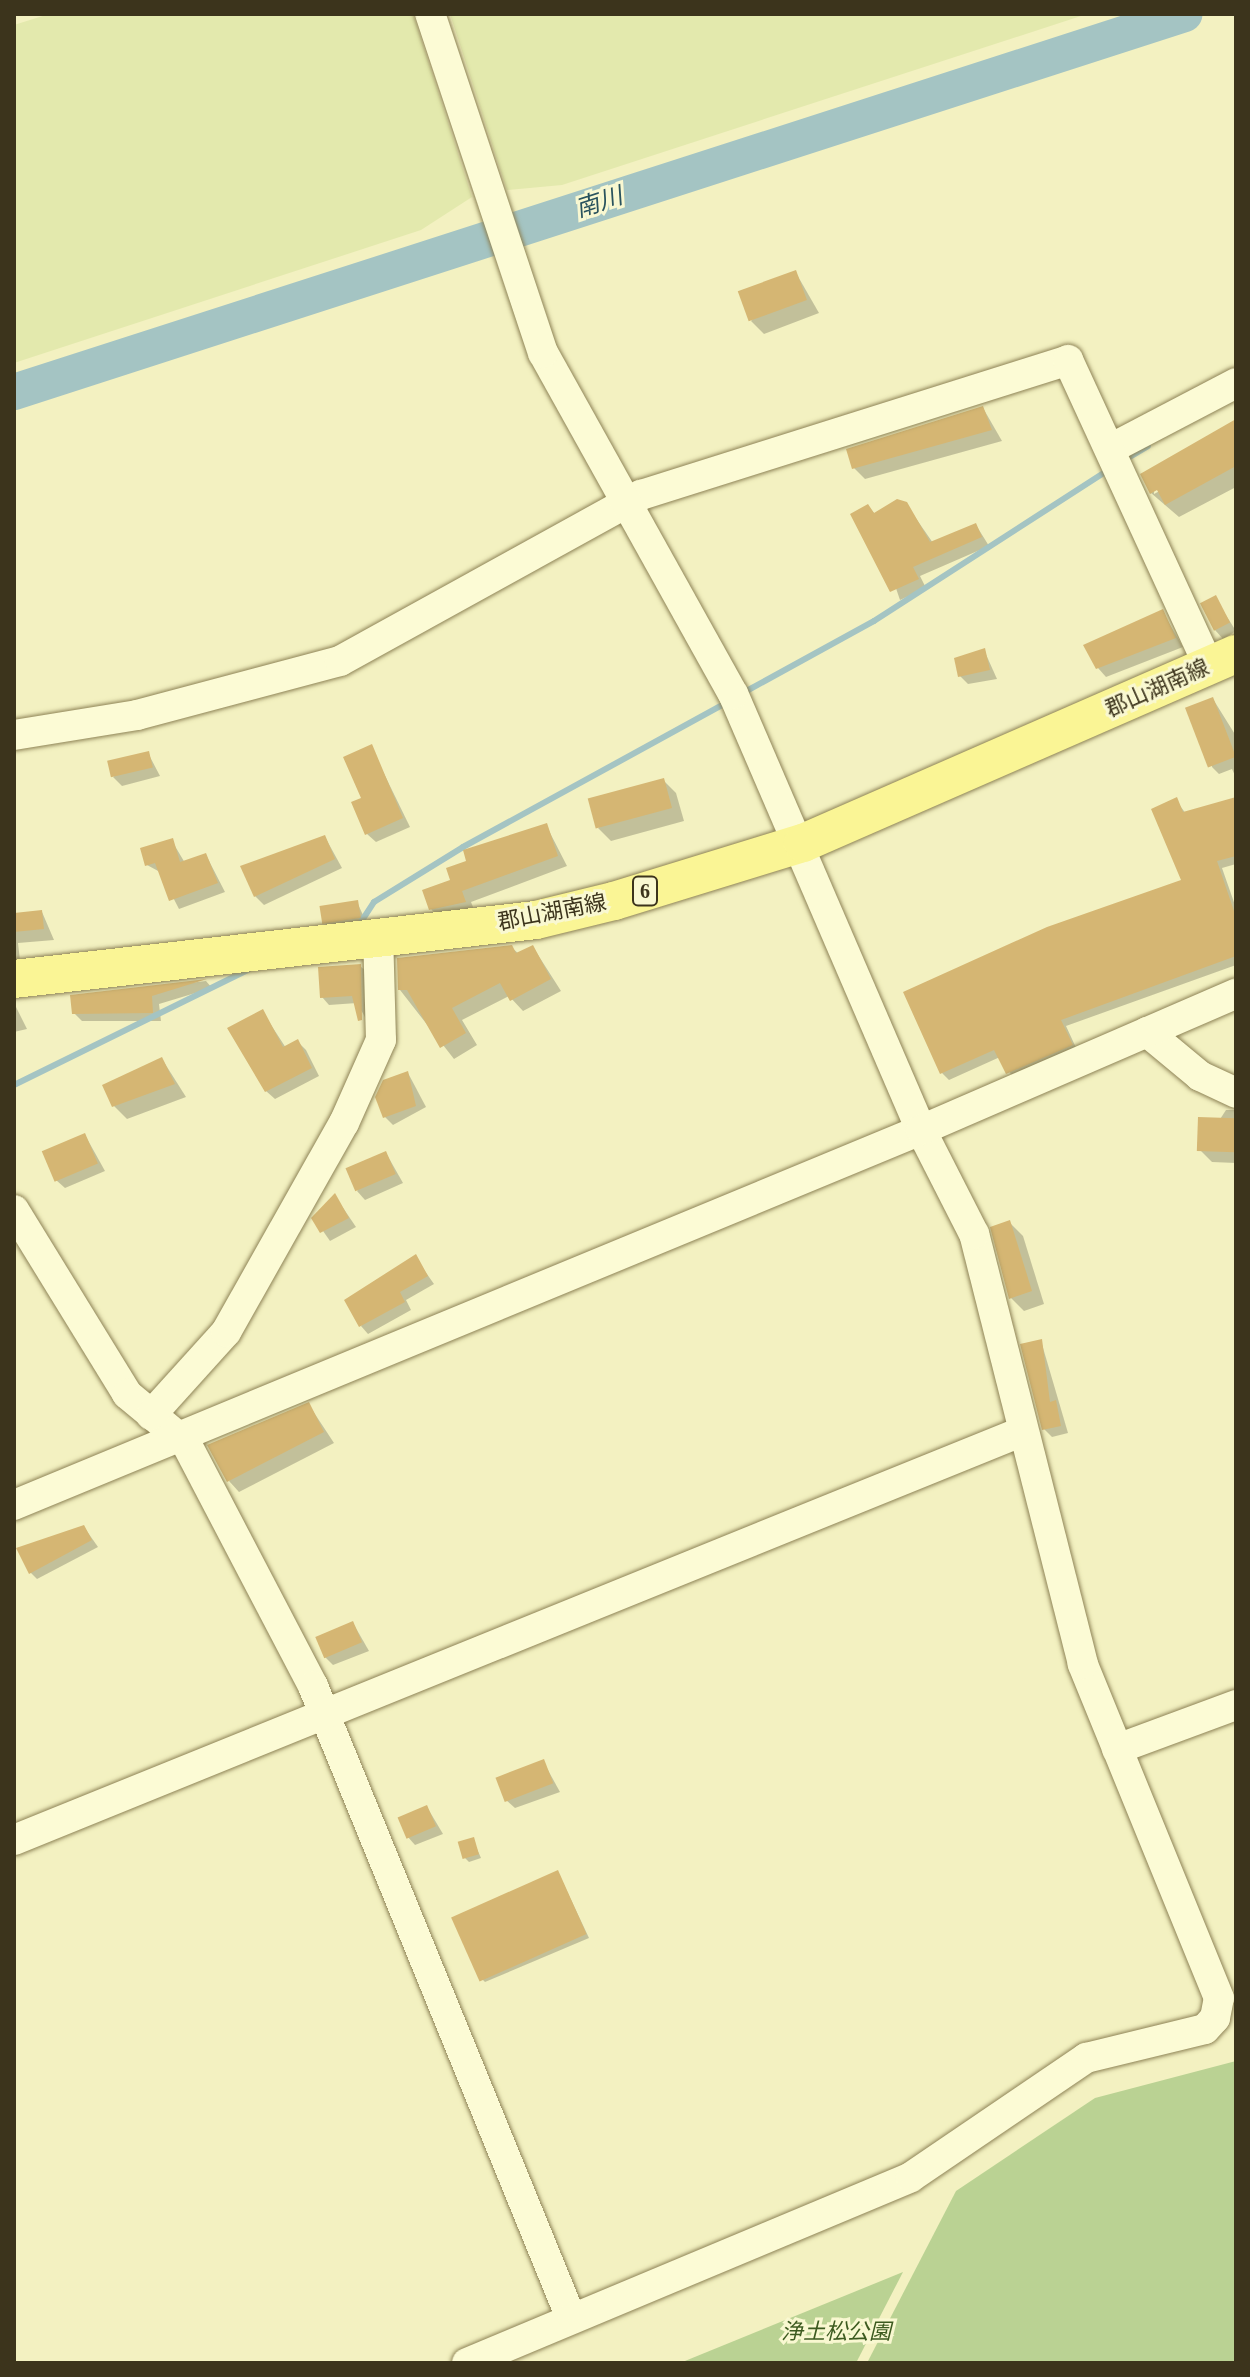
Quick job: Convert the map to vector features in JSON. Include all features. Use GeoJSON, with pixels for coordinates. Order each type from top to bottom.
{"type":"FeatureCollection","features":[{"type":"Feature","properties":{"kind":"main road","name":"郡山湖南線"},"geometry":{"type":"LineString","coordinates":[[14,979],[378,935],[536,920],[803,843],[1222,660]]}},
{"type":"Feature","properties":{"kind":"street"},"geometry":{"type":"LineString","coordinates":[[430,14],[506,255],[543,353],[733,694],[803,843],[921,1130],[974,1234],[1021,1432],[1083,1664],[1219,1998],[1205,2029],[1086,2058],[911,2177],[467,2363]]}},
{"type":"Feature","properties":{"kind":"street"},"geometry":{"type":"LineString","coordinates":[[14,735],[137,715],[340,661],[626,503],[1068,360],[1110,449],[1222,660]]}},
{"type":"Feature","properties":{"kind":"street"},"geometry":{"type":"LineString","coordinates":[[1110,449],[1236,383]]}},
{"type":"Feature","properties":{"kind":"street"},"geometry":{"type":"LineString","coordinates":[[151,1415],[226,1332],[344,1123],[381,1040],[378,935]]}},
{"type":"Feature","properties":{"kind":"street"},"geometry":{"type":"LineString","coordinates":[[14,1505],[178,1434],[921,1130],[1236,994]]}},
{"type":"Feature","properties":{"kind":"street"},"geometry":{"type":"LineString","coordinates":[[1147,1032],[1200,1076],[1236,1093]]}},
{"type":"Feature","properties":{"kind":"street"},"geometry":{"type":"LineString","coordinates":[[14,1210],[118,1381],[151,1415],[178,1434],[323,1713],[571,2318]]}},
{"type":"Feature","properties":{"kind":"street"},"geometry":{"type":"LineString","coordinates":[[14,1840],[1021,1432]]}},
{"type":"Feature","properties":{"kind":"street"},"geometry":{"type":"LineString","coordinates":[[1117,1749],[1236,1705]]}},
{"type":"Feature","properties":{"kind":"green space"},"geometry":{"type":"Polygon","coordinates":[[[49,14],[413,14],[472,197],[421,230],[14,363],[14,25],[49,14]]]}},
{"type":"Feature","properties":{"kind":"green space"},"geometry":{"type":"Polygon","coordinates":[[[450,14],[1087,14],[562,185],[507,190],[450,14]]]}},
{"type":"Feature","properties":{"kind":"green space"},"geometry":{"type":"Polygon","coordinates":[[[1236,2061],[1236,2363],[867,2363],[956,2191],[1095,2098],[1236,2061]]]}},
{"type":"Feature","properties":{"kind":"green space","name":"浄土松公園"},"geometry":{"type":"Polygon","coordinates":[[[903,2272],[856,2363],[680,2363],[903,2272]]]}},
{"type":"Feature","properties":{"kind":"building"},"geometry":{"type":"Polygon","coordinates":[[[796,270],[807,300],[749,321],[738,291],[796,270]]]}},
{"type":"Feature","properties":{"kind":"building"},"geometry":{"type":"Polygon","coordinates":[[[983,406],[992,430],[852,469],[846,449],[983,406]]]}},
{"type":"Feature","properties":{"kind":"building"},"geometry":{"type":"Polygon","coordinates":[[[1236,419],[1236,466],[1165,505],[1157,490],[1150,494],[1140,474],[1236,419]]]}},
{"type":"Feature","properties":{"kind":"building"},"geometry":{"type":"Polygon","coordinates":[[[897,499],[907,502],[930,542],[976,523],[982,537],[913,567],[919,579],[890,592],[850,514],[868,504],[874,513],[897,499]]]}},
{"type":"Feature","properties":{"kind":"building"},"geometry":{"type":"Polygon","coordinates":[[[1216,595],[1230,623],[1214,631],[1200,603],[1216,595]]]}},
{"type":"Feature","properties":{"kind":"building"},"geometry":{"type":"Polygon","coordinates":[[[1163,609],[1176,638],[1096,669],[1083,645],[1163,609]]]}},
{"type":"Feature","properties":{"kind":"building"},"geometry":{"type":"Polygon","coordinates":[[[985,648],[990,670],[958,677],[954,658],[985,648]]]}},
{"type":"Feature","properties":{"kind":"building"},"geometry":{"type":"Polygon","coordinates":[[[1213,697],[1236,757],[1208,768],[1185,708],[1213,697]]]}},
{"type":"Feature","properties":{"kind":"building"},"geometry":{"type":"Polygon","coordinates":[[[372,744],[403,818],[365,835],[351,802],[361,798],[343,757],[372,744]]]}},
{"type":"Feature","properties":{"kind":"building"},"geometry":{"type":"Polygon","coordinates":[[[149,751],[153,768],[111,777],[107,761],[149,751]]]}},
{"type":"Feature","properties":{"kind":"building"},"geometry":{"type":"Polygon","coordinates":[[[664,778],[672,808],[596,828],[588,798],[664,778]]]}},
{"type":"Feature","properties":{"kind":"building"},"geometry":{"type":"Polygon","coordinates":[[[1177,797],[1183,812],[1236,797],[1236,856],[1217,861],[1236,917],[1236,956],[1061,1020],[1073,1045],[1006,1074],[994,1050],[940,1074],[903,992],[1047,927],[1181,880],[1151,809],[1177,797]]]}},
{"type":"Feature","properties":{"kind":"building"},"geometry":{"type":"Polygon","coordinates":[[[547,823],[558,856],[462,891],[466,902],[429,910],[422,890],[450,880],[446,868],[466,861],[463,850],[547,823]]]}},
{"type":"Feature","properties":{"kind":"building"},"geometry":{"type":"Polygon","coordinates":[[[325,835],[335,859],[254,897],[240,866],[325,835]]]}},
{"type":"Feature","properties":{"kind":"building"},"geometry":{"type":"Polygon","coordinates":[[[173,838],[180,862],[206,853],[218,883],[169,901],[155,863],[145,866],[140,848],[173,838]]]}},
{"type":"Feature","properties":{"kind":"building"},"geometry":{"type":"Polygon","coordinates":[[[358,900],[361,918],[322,924],[319,906],[358,900]]]}},
{"type":"Feature","properties":{"kind":"building"},"geometry":{"type":"Polygon","coordinates":[[[42,910],[44,929],[16,932],[14,913],[42,910]]]}},
{"type":"Feature","properties":{"kind":"building"},"geometry":{"type":"Polygon","coordinates":[[[512,945],[516,953],[533,945],[551,979],[510,1001],[500,983],[452,1008],[466,1033],[440,1048],[407,990],[398,990],[397,958],[512,945]]]}},
{"type":"Feature","properties":{"kind":"building"},"geometry":{"type":"Polygon","coordinates":[[[361,964],[362,1020],[358,1021],[352,996],[320,998],[318,967],[361,964]]]}},
{"type":"Feature","properties":{"kind":"building"},"geometry":{"type":"Polygon","coordinates":[[[207,979],[152,996],[153,1013],[72,1014],[70,995],[207,979]]]}},
{"type":"Feature","properties":{"kind":"building"},"geometry":{"type":"Polygon","coordinates":[[[263,1009],[283,1047],[298,1039],[312,1068],[265,1092],[227,1028],[263,1009]]]}},
{"type":"Feature","properties":{"kind":"building"},"geometry":{"type":"Polygon","coordinates":[[[162,1057],[175,1084],[112,1107],[102,1085],[162,1057]]]}},
{"type":"Feature","properties":{"kind":"building"},"geometry":{"type":"Polygon","coordinates":[[[408,1071],[416,1106],[383,1118],[375,1097],[383,1080],[408,1071]]]}},
{"type":"Feature","properties":{"kind":"building"},"geometry":{"type":"Polygon","coordinates":[[[1198,1117],[1236,1118],[1235,1152],[1197,1151],[1198,1117]]]}},
{"type":"Feature","properties":{"kind":"building"},"geometry":{"type":"Polygon","coordinates":[[[85,1133],[98,1163],[55,1182],[42,1151],[85,1133]]]}},
{"type":"Feature","properties":{"kind":"building"},"geometry":{"type":"Polygon","coordinates":[[[386,1151],[396,1174],[355,1191],[345,1168],[386,1151]]]}},
{"type":"Feature","properties":{"kind":"building"},"geometry":{"type":"Polygon","coordinates":[[[335,1193],[349,1218],[320,1233],[311,1218],[335,1193]]]}},
{"type":"Feature","properties":{"kind":"building"},"geometry":{"type":"Polygon","coordinates":[[[1010,1220],[1032,1291],[1009,1299],[990,1227],[1010,1220]]]}},
{"type":"Feature","properties":{"kind":"building"},"geometry":{"type":"Polygon","coordinates":[[[416,1254],[428,1276],[400,1292],[405,1302],[359,1327],[344,1300],[416,1254]]]}},
{"type":"Feature","properties":{"kind":"building"},"geometry":{"type":"Polygon","coordinates":[[[1042,1339],[1050,1402],[1056,1400],[1061,1426],[1042,1430],[1020,1344],[1042,1339]]]}},
{"type":"Feature","properties":{"kind":"building"},"geometry":{"type":"Polygon","coordinates":[[[309,1402],[324,1432],[227,1482],[207,1445],[309,1402]]]}},
{"type":"Feature","properties":{"kind":"building"},"geometry":{"type":"Polygon","coordinates":[[[84,1525],[92,1540],[29,1574],[16,1548],[84,1525]]]}},
{"type":"Feature","properties":{"kind":"building"},"geometry":{"type":"Polygon","coordinates":[[[353,1621],[362,1642],[324,1658],[315,1637],[353,1621]]]}},
{"type":"Feature","properties":{"kind":"building"},"geometry":{"type":"Polygon","coordinates":[[[544,1759],[553,1783],[505,1802],[495,1778],[544,1759]]]}},
{"type":"Feature","properties":{"kind":"building"},"geometry":{"type":"Polygon","coordinates":[[[427,1805],[436,1826],[407,1839],[398,1818],[427,1805]]]}},
{"type":"Feature","properties":{"kind":"building"},"geometry":{"type":"Polygon","coordinates":[[[474,1837],[479,1854],[463,1859],[458,1842],[474,1837]]]}},
{"type":"Feature","properties":{"kind":"building"},"geometry":{"type":"Polygon","coordinates":[[[558,1870],[586,1934],[480,1982],[451,1918],[558,1870]]]}},
{"type":"Feature","properties":{"kind":"waterway","name":"南川"},"geometry":{"type":"LineString","coordinates":[[14,392],[1185,14]]}},
{"type":"Feature","properties":{"kind":"waterway"},"geometry":{"type":"LineString","coordinates":[[1123,461],[1148,446]]}},
{"type":"Feature","properties":{"kind":"waterway"},"geometry":{"type":"LineString","coordinates":[[741,694],[874,621],[1110,469]]}},
{"type":"Feature","properties":{"kind":"waterway"},"geometry":{"type":"LineString","coordinates":[[361,922],[374,902],[463,847],[728,702]]}},
{"type":"Feature","properties":{"kind":"waterway"},"geometry":{"type":"LineString","coordinates":[[14,1085],[248,970]]}}]}
